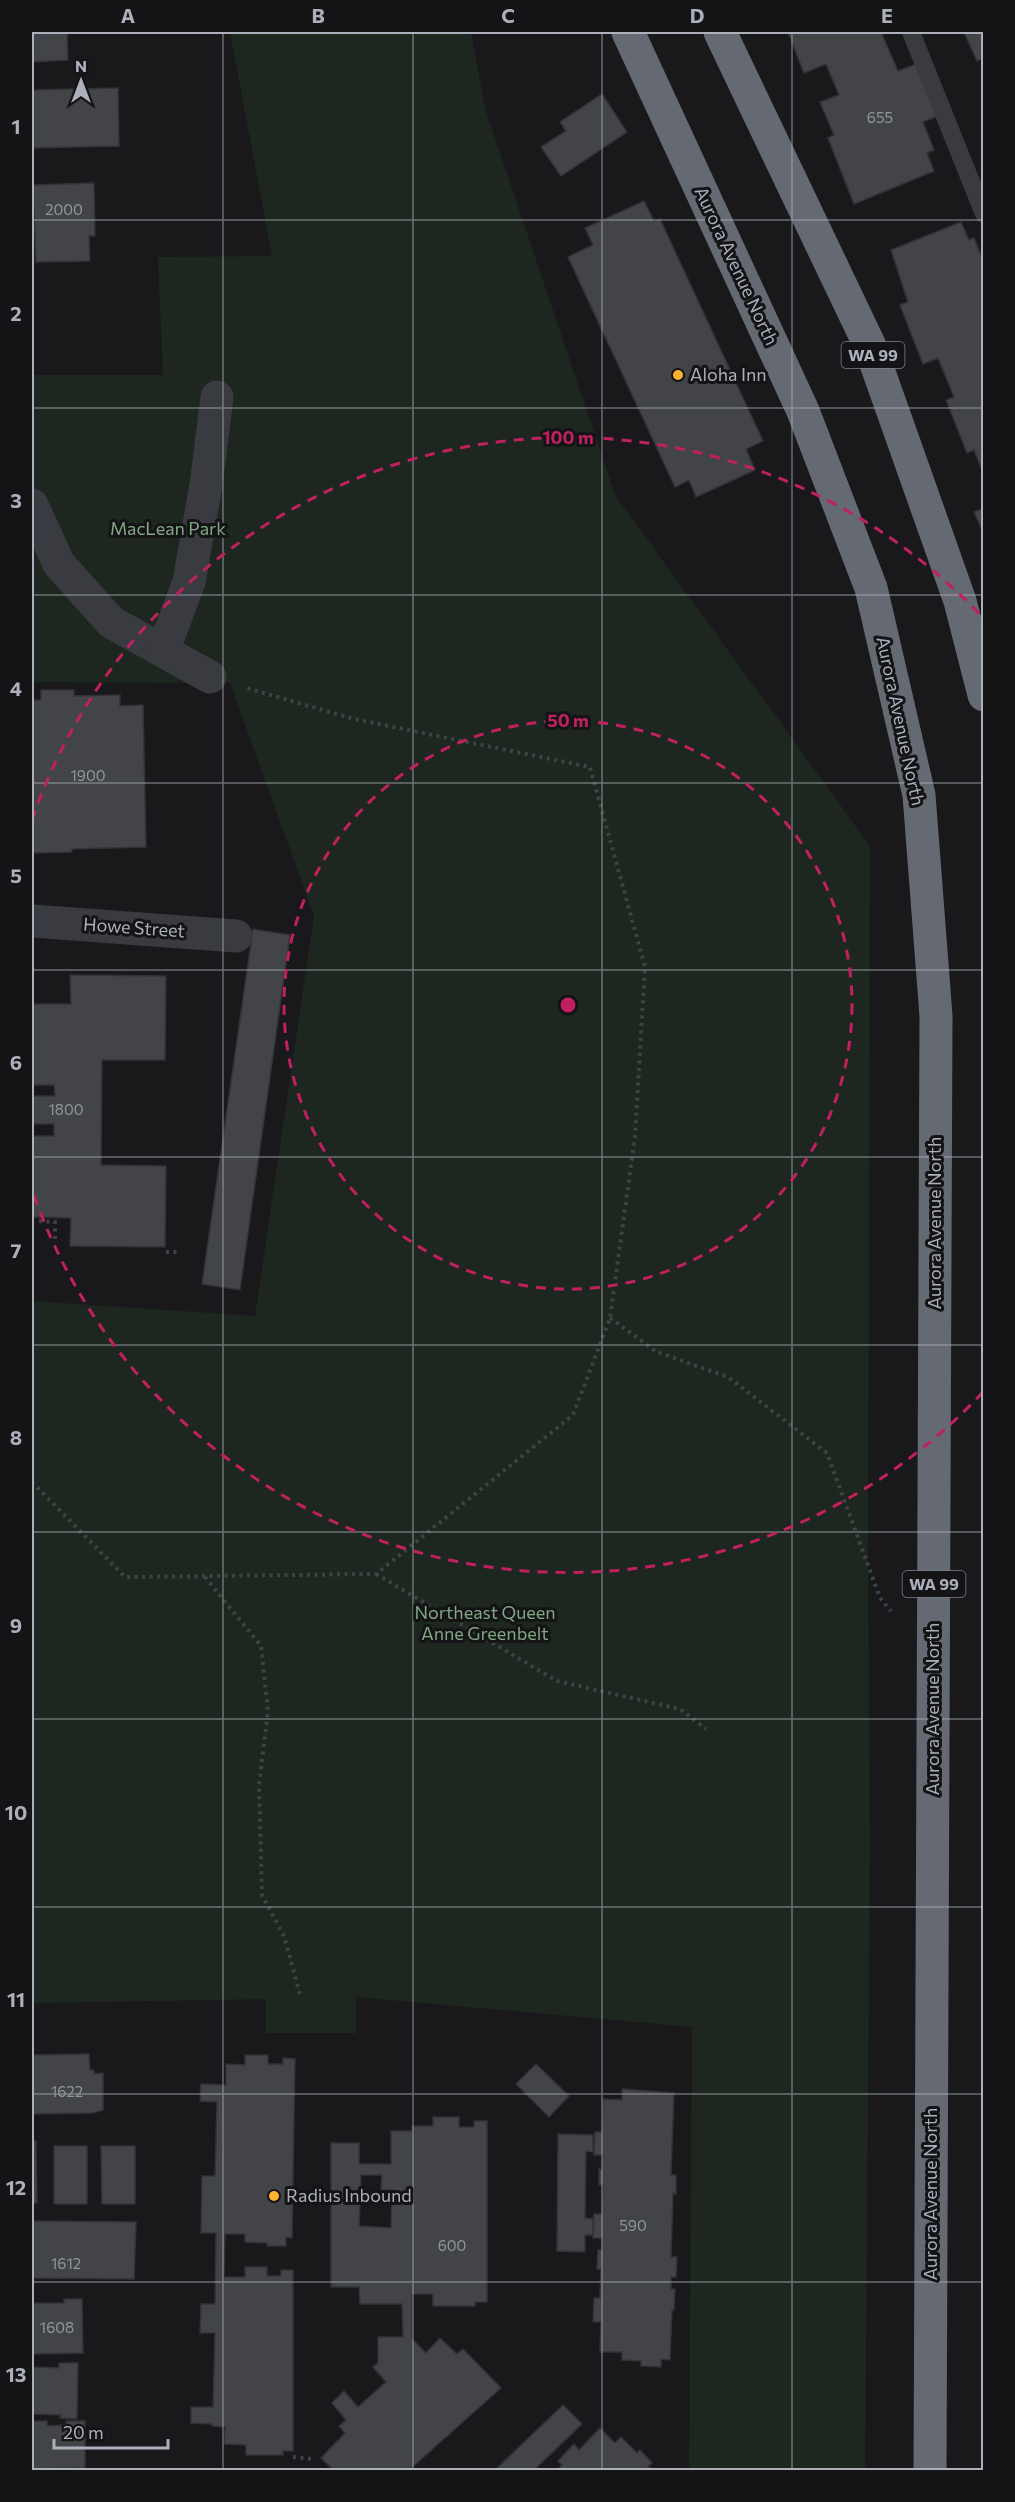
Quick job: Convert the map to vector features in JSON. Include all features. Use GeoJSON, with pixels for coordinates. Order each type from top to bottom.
{"type":"FeatureCollection","features":[{"type":"Feature","properties":{"kind":"highway","name":"Aurora Avenue North"},"geometry":{"type":"LineString","coordinates":[[628,32],[803,411],[871,588],[919,795],[936,1016],[930,2470]]}},
{"type":"Feature","properties":{"kind":"highway","name":"WA 99"},"geometry":{"type":"LineString","coordinates":[[720,32],[869,344],[960,602],[984,695]]}},
{"type":"Feature","properties":{"kind":"street"},"geometry":{"type":"LineString","coordinates":[[163,651],[189,582],[206,485],[217,397]]}},
{"type":"Feature","properties":{"kind":"street"},"geometry":{"type":"LineString","coordinates":[[32,505],[60,564],[111,622],[210,677]]}},
{"type":"Feature","properties":{"kind":"street","name":"Howe Street"},"geometry":{"type":"LineString","coordinates":[[32,921],[236,936]]}},
{"type":"Feature","properties":{"kind":"lane"},"geometry":{"type":"LineString","coordinates":[[911,32],[984,214]]}},
{"type":"Feature","properties":{"kind":"path"},"geometry":{"type":"LineString","coordinates":[[210,677],[354,719],[590,767],[645,966],[635,1136],[610,1318],[573,1415],[376,1574]]}},
{"type":"Feature","properties":{"kind":"path"},"geometry":{"type":"LineString","coordinates":[[39,1221],[55,1222],[55,1239]]}},
{"type":"Feature","properties":{"kind":"path"},"geometry":{"type":"LineString","coordinates":[[166,1251],[178,1252]]}},
{"type":"Feature","properties":{"kind":"path"},"geometry":{"type":"LineString","coordinates":[[610,1318],[657,1352],[728,1377],[827,1453],[880,1598],[891,1611]]}},
{"type":"Feature","properties":{"kind":"path"},"geometry":{"type":"LineString","coordinates":[[32,1482],[125,1578],[376,1574],[557,1681],[680,1709],[706,1729]]}},
{"type":"Feature","properties":{"kind":"path"},"geometry":{"type":"LineString","coordinates":[[205,1576],[261,1646],[268,1711],[258,1785],[262,1895],[284,1936],[301,1998]]}},
{"type":"Feature","properties":{"kind":"path"},"geometry":{"type":"LineString","coordinates":[[293,2457],[313,2459]]}},
{"type":"Feature","properties":{"kind":"green space","name":"Northeast Queen Anne Greenbelt"},"geometry":{"type":"Polygon","coordinates":[[[230,32],[471,32],[485,108],[615,495],[870,846],[868,1566],[870,1842],[865,2470],[689,2470],[692,2027],[356,1997],[356,2033],[266,2033],[266,1999],[32,2003],[32,1301],[255,1316],[314,916],[230,683],[32,682],[32,375],[163,375],[158,257],[272,256],[230,32]]]}},
{"type":"Feature","properties":{"kind":"building"},"geometry":{"type":"Polygon","coordinates":[[[32,32],[67,32],[68,60],[32,62],[32,32]]]}},
{"type":"Feature","properties":{"kind":"building"},"geometry":{"type":"Polygon","coordinates":[[[788,32],[881,32],[898,71],[922,62],[943,114],[923,122],[934,150],[927,153],[934,171],[854,204],[828,138],[834,135],[820,102],[839,95],[826,64],[804,73],[788,32]]]}},
{"type":"Feature","properties":{"kind":"building"},"geometry":{"type":"Polygon","coordinates":[[[964,32],[984,32],[984,58],[977,61],[964,32]]]}},
{"type":"Feature","properties":{"kind":"building"},"geometry":{"type":"Polygon","coordinates":[[[118,88],[119,146],[32,148],[32,90],[118,88]]]}},
{"type":"Feature","properties":{"kind":"building"},"geometry":{"type":"Polygon","coordinates":[[[602,94],[627,132],[561,176],[541,147],[566,131],[560,122],[602,94]]]}},
{"type":"Feature","properties":{"kind":"building"},"geometry":{"type":"Polygon","coordinates":[[[94,183],[95,236],[89,236],[90,261],[36,262],[33,185],[94,183]]]}},
{"type":"Feature","properties":{"kind":"building","name":"Aloha Inn"},"geometry":{"type":"Polygon","coordinates":[[[644,201],[654,221],[660,219],[763,441],[746,449],[755,470],[696,497],[689,480],[675,487],[568,257],[593,245],[585,228],[644,201]]]}},
{"type":"Feature","properties":{"kind":"building"},"geometry":{"type":"Polygon","coordinates":[[[961,222],[969,240],[974,238],[984,263],[984,475],[974,450],[967,453],[946,400],[954,397],[938,358],[923,364],[900,305],[908,302],[891,250],[961,222]]]}},
{"type":"Feature","properties":{"kind":"building"},"geometry":{"type":"Polygon","coordinates":[[[984,508],[984,534],[974,512],[984,508]]]}},
{"type":"Feature","properties":{"kind":"building"},"geometry":{"type":"Polygon","coordinates":[[[41,690],[74,690],[74,696],[120,695],[120,706],[143,705],[146,847],[72,849],[72,852],[32,853],[32,700],[41,700],[41,690]]]}},
{"type":"Feature","properties":{"kind":"building"},"geometry":{"type":"Polygon","coordinates":[[[253,929],[290,935],[240,1290],[202,1284],[253,929]]]}},
{"type":"Feature","properties":{"kind":"building"},"geometry":{"type":"Polygon","coordinates":[[[70,975],[166,976],[165,1060],[102,1060],[101,1165],[166,1166],[165,1247],[70,1246],[71,1218],[32,1217],[32,1136],[54,1136],[54,1124],[32,1124],[32,1096],[55,1096],[54,1085],[32,1085],[32,1004],[71,1004],[70,975]]]}},
{"type":"Feature","properties":{"kind":"building"},"geometry":{"type":"Polygon","coordinates":[[[89,2054],[90,2070],[94,2070],[94,2074],[103,2073],[103,2110],[93,2113],[32,2114],[32,2055],[89,2054]]]}},
{"type":"Feature","properties":{"kind":"building"},"geometry":{"type":"Polygon","coordinates":[[[245,2055],[268,2055],[268,2064],[283,2064],[283,2058],[295,2059],[292,2238],[286,2237],[286,2246],[267,2246],[267,2243],[245,2242],[245,2234],[225,2234],[224,2277],[245,2277],[245,2267],[267,2267],[267,2276],[281,2276],[281,2270],[293,2270],[293,2451],[283,2451],[283,2455],[246,2455],[246,2445],[224,2444],[225,2427],[191,2423],[191,2407],[213,2407],[215,2333],[200,2333],[201,2304],[215,2304],[216,2233],[201,2233],[202,2176],[215,2176],[217,2102],[200,2101],[201,2084],[226,2085],[226,2064],[245,2065],[245,2055]]]}},
{"type":"Feature","properties":{"kind":"building"},"geometry":{"type":"Polygon","coordinates":[[[536,2064],[569,2096],[549,2117],[516,2084],[536,2064]]]}},
{"type":"Feature","properties":{"kind":"building"},"geometry":{"type":"Polygon","coordinates":[[[622,2089],[674,2093],[671,2175],[676,2175],[676,2194],[673,2193],[671,2257],[677,2257],[676,2277],[671,2277],[671,2289],[675,2289],[670,2360],[661,2359],[661,2367],[641,2366],[641,2361],[622,2360],[622,2352],[600,2352],[601,2322],[593,2322],[594,2298],[600,2298],[601,2269],[597,2269],[598,2250],[602,2250],[602,2238],[593,2238],[594,2214],[602,2214],[603,2185],[599,2185],[599,2169],[602,2170],[603,2155],[594,2155],[595,2132],[602,2132],[603,2099],[622,2100],[622,2089]]]}},
{"type":"Feature","properties":{"kind":"building"},"geometry":{"type":"Polygon","coordinates":[[[433,2117],[459,2117],[459,2127],[474,2127],[474,2121],[487,2121],[487,2302],[475,2302],[475,2306],[433,2306],[433,2294],[412,2294],[412,2339],[426,2353],[440,2338],[457,2354],[463,2349],[501,2388],[409,2470],[333,2470],[321,2458],[345,2433],[339,2426],[346,2420],[332,2403],[344,2391],[358,2407],[386,2382],[373,2367],[378,2363],[378,2337],[403,2337],[402,2304],[360,2304],[359,2287],[331,2287],[331,2143],[359,2143],[359,2164],[391,2164],[391,2131],[412,2131],[412,2126],[433,2126],[433,2117]],[[361,2175],[359,2226],[391,2228],[392,2190],[381,2190],[382,2175],[361,2175]]]}},
{"type":"Feature","properties":{"kind":"building"},"geometry":{"type":"Polygon","coordinates":[[[558,2134],[593,2135],[593,2152],[586,2151],[585,2218],[593,2219],[593,2235],[585,2235],[585,2252],[557,2251],[558,2134]]]}},
{"type":"Feature","properties":{"kind":"building"},"geometry":{"type":"Polygon","coordinates":[[[32,2141],[36,2141],[37,2203],[32,2203],[32,2141]]]}},
{"type":"Feature","properties":{"kind":"building"},"geometry":{"type":"Polygon","coordinates":[[[54,2146],[87,2146],[87,2204],[54,2204],[54,2146]]]}},
{"type":"Feature","properties":{"kind":"building"},"geometry":{"type":"Polygon","coordinates":[[[101,2146],[135,2146],[135,2204],[102,2204],[101,2146]]]}},
{"type":"Feature","properties":{"kind":"building"},"geometry":{"type":"Polygon","coordinates":[[[32,2221],[136,2222],[134,2279],[32,2278],[32,2221]]]}},
{"type":"Feature","properties":{"kind":"building"},"geometry":{"type":"Polygon","coordinates":[[[64,2299],[82,2299],[83,2353],[32,2354],[32,2303],[64,2303],[64,2299]]]}},
{"type":"Feature","properties":{"kind":"building"},"geometry":{"type":"Polygon","coordinates":[[[59,2363],[78,2363],[77,2419],[60,2418],[61,2415],[32,2414],[32,2367],[59,2368],[59,2363]]]}},
{"type":"Feature","properties":{"kind":"building"},"geometry":{"type":"Polygon","coordinates":[[[563,2405],[582,2424],[534,2470],[495,2470],[563,2405]]]}},
{"type":"Feature","properties":{"kind":"building"},"geometry":{"type":"Polygon","coordinates":[[[32,2421],[47,2421],[47,2426],[66,2425],[66,2421],[85,2421],[85,2468],[32,2469],[32,2421]]]}},
{"type":"Feature","properties":{"kind":"building"},"geometry":{"type":"Polygon","coordinates":[[[600,2428],[615,2443],[621,2437],[637,2453],[640,2450],[652,2463],[648,2466],[653,2470],[557,2470],[562,2465],[558,2461],[574,2444],[579,2450],[600,2428]]]}},
{"type":"Feature","properties":{"kind":"place","name":"Aloha Inn"},"geometry":{"type":"Point","coordinates":[678,375]}},
{"type":"Feature","properties":{"kind":"place","name":"Radius Inbound"},"geometry":{"type":"Point","coordinates":[274,2196]}},
{"type":"Feature","properties":{"kind":"park label","name":"MacLean Park"},"geometry":{"type":"Point","coordinates":[168,529]}}]}
